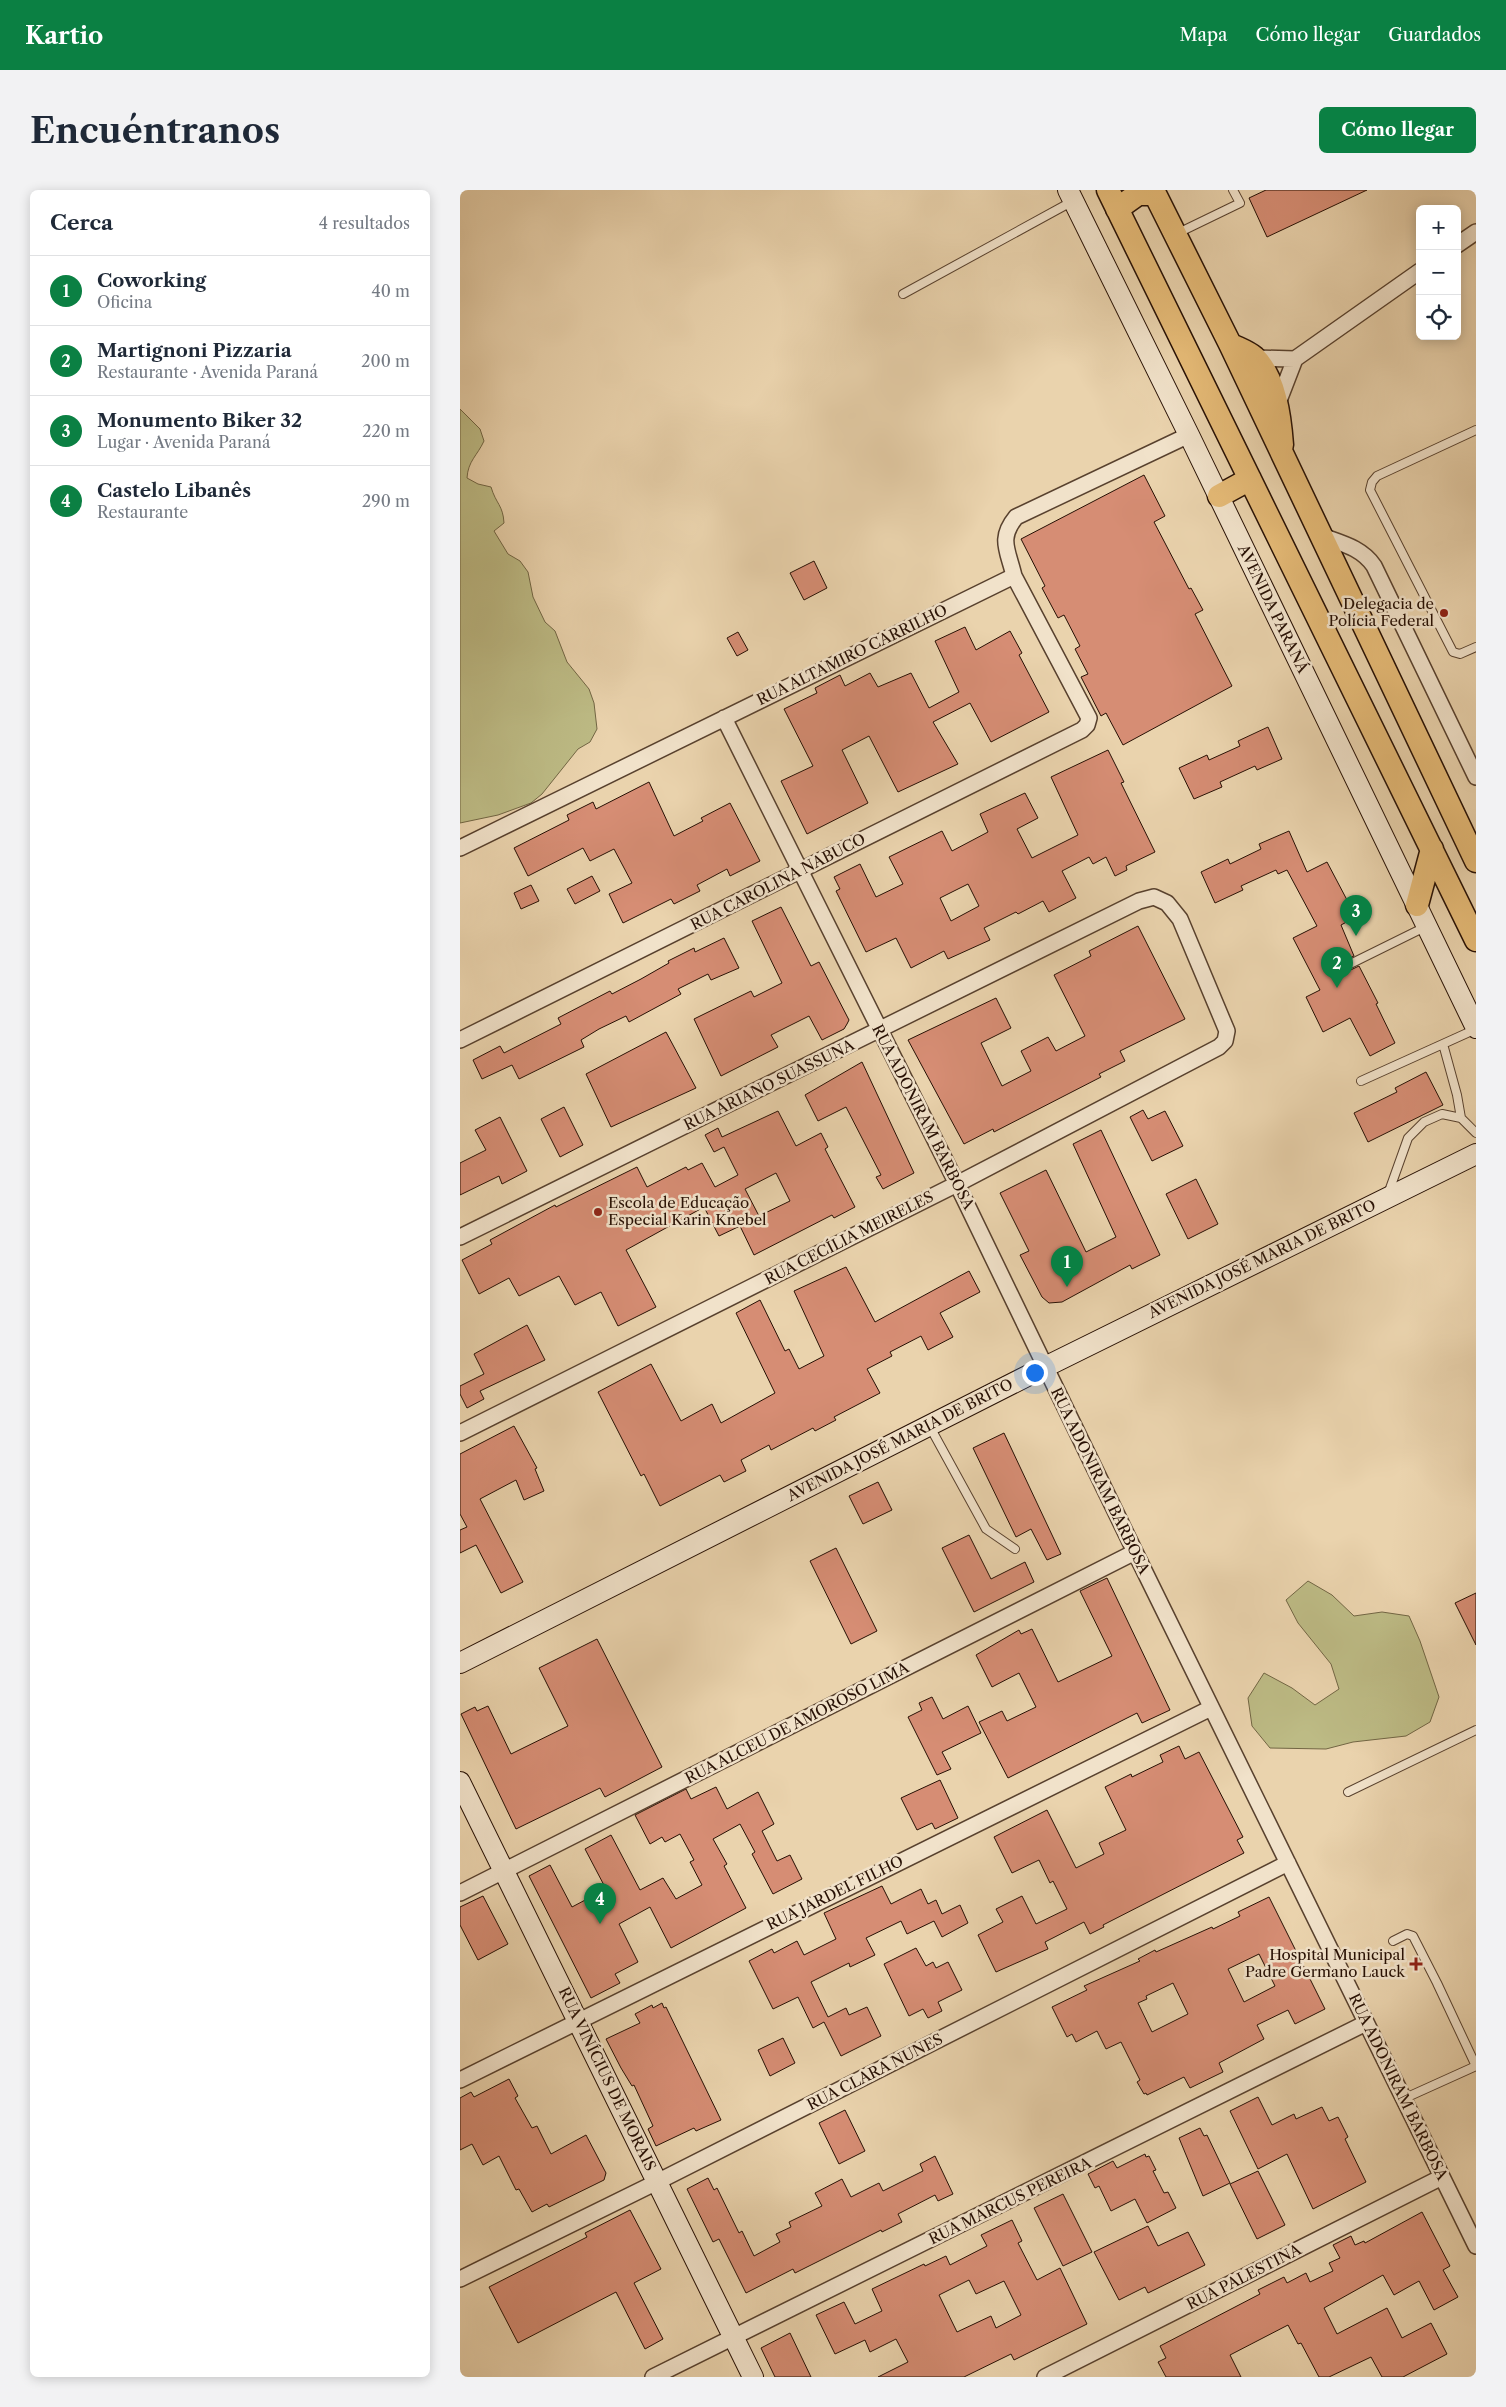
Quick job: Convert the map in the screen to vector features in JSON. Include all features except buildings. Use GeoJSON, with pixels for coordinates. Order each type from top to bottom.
{"type":"FeatureCollection","features":[{"type":"Feature","properties":{"kind":"main road"},"geometry":{"type":"LineString","coordinates":[[1476,861],[1282,458],[1230,344],[1154,192],[1112,200],[1476,940]]}},
{"type":"Feature","properties":{"kind":"main road"},"geometry":{"type":"LineString","coordinates":[[1230,344],[1255,358],[1278,403],[1282,458]]}},
{"type":"Feature","properties":{"kind":"main road"},"geometry":{"type":"LineString","coordinates":[[1219,496],[1250,479]]}},
{"type":"Feature","properties":{"kind":"main road"},"geometry":{"type":"LineString","coordinates":[[1417,905],[1432,849]]}},
{"type":"Feature","properties":{"kind":"street","name":"AVENIDA PARANÁ"},"geometry":{"type":"LineString","coordinates":[[1070,196],[1190,434],[1476,1028]]}},
{"type":"Feature","properties":{"kind":"street"},"geometry":{"type":"LineString","coordinates":[[1461,242],[1476,232]]}},
{"type":"Feature","properties":{"kind":"street"},"geometry":{"type":"LineString","coordinates":[[1278,403],[1295,359],[1416,274]]}},
{"type":"Feature","properties":{"kind":"street"},"geometry":{"type":"LineString","coordinates":[[1255,358],[1295,359]]}},
{"type":"Feature","properties":{"kind":"street"},"geometry":{"type":"LineString","coordinates":[[1014,576],[1004,535],[1016,517],[1190,434]]}},
{"type":"Feature","properties":{"kind":"street"},"geometry":{"type":"LineString","coordinates":[[1320,535],[1356,548],[1366,555],[1374,566],[1476,777]]}},
{"type":"Feature","properties":{"kind":"street","name":"RUA ALTAMIRO CARRILHO"},"geometry":{"type":"LineString","coordinates":[[460,848],[1014,576]]}},
{"type":"Feature","properties":{"kind":"street","name":"RUA CAROLINA NABUCO"},"geometry":{"type":"LineString","coordinates":[[460,1040],[1082,730],[1087,725],[1089,718],[1014,576]]}},
{"type":"Feature","properties":{"kind":"street","name":"RUA ADONIRAM BARBOSA"},"geometry":{"type":"LineString","coordinates":[[724,718],[956,1184],[1476,2246]]}},
{"type":"Feature","properties":{"kind":"street","name":"RUA ARIANO SUASSUNA"},"geometry":{"type":"LineString","coordinates":[[460,1237],[1139,901],[1154,897],[1167,902],[1180,920],[1227,1031]]}},
{"type":"Feature","properties":{"kind":"street","name":"RUA CECÍLIA MEIRELES"},"geometry":{"type":"LineString","coordinates":[[460,1434],[956,1184],[1219,1046],[1226,1041],[1227,1031]]}},
{"type":"Feature","properties":{"kind":"street","name":"AVENIDA JOSÉ MARIA DE BRITO"},"geometry":{"type":"LineString","coordinates":[[460,1663],[1045,1367],[1476,1154]]}},
{"type":"Feature","properties":{"kind":"street","name":"RUA ALCEU DE AMOROSO LIMA"},"geometry":{"type":"LineString","coordinates":[[460,1893],[1135,1552]]}},
{"type":"Feature","properties":{"kind":"street","name":"RUA JARDEL FILHO"},"geometry":{"type":"LineString","coordinates":[[460,2080],[1211,1708]]}},
{"type":"Feature","properties":{"kind":"street","name":"RUA VINÍCIUS DE MORAIS"},"geometry":{"type":"LineString","coordinates":[[460,1782],[753,2377]]}},
{"type":"Feature","properties":{"kind":"street","name":"RUA CLARA NUNES"},"geometry":{"type":"LineString","coordinates":[[460,2279],[658,2182],[1288,1863]]}},
{"type":"Feature","properties":{"kind":"street","name":"RUA MARCUS PEREIRA"},"geometry":{"type":"LineString","coordinates":[[653,2377],[735,2338],[1366,2023]]}},
{"type":"Feature","properties":{"kind":"street","name":"RUA PALESTINA"},"geometry":{"type":"LineString","coordinates":[[1045,2377],[1442,2178]]}},
{"type":"Feature","properties":{"kind":"lane"},"geometry":{"type":"LineString","coordinates":[[1174,235],[1240,203],[1233,190]]}},
{"type":"Feature","properties":{"kind":"lane"},"geometry":{"type":"LineString","coordinates":[[904,294],[1070,196]]}},
{"type":"Feature","properties":{"kind":"lane"},"geometry":{"type":"LineString","coordinates":[[1476,430],[1377,476],[1372,482],[1370,490],[1453,652],[1460,654],[1476,647]]}},
{"type":"Feature","properties":{"kind":"lane"},"geometry":{"type":"LineString","coordinates":[[1336,971],[1426,926]]}},
{"type":"Feature","properties":{"kind":"lane"},"geometry":{"type":"LineString","coordinates":[[1361,1081],[1476,1028]]}},
{"type":"Feature","properties":{"kind":"lane"},"geometry":{"type":"LineString","coordinates":[[1443,1044],[1458,1095],[1461,1118]]}},
{"type":"Feature","properties":{"kind":"lane"},"geometry":{"type":"LineString","coordinates":[[1386,1198],[1408,1138],[1424,1122],[1442,1114],[1461,1118],[1476,1133]]}},
{"type":"Feature","properties":{"kind":"lane"},"geometry":{"type":"LineString","coordinates":[[930,1425],[986,1529],[1015,1549]]}},
{"type":"Feature","properties":{"kind":"lane"},"geometry":{"type":"LineString","coordinates":[[1348,1792],[1476,1730]]}},
{"type":"Feature","properties":{"kind":"lane"},"geometry":{"type":"LineString","coordinates":[[1393,1942],[1408,1934],[1413,1936],[1441,1990],[1476,2066],[1403,2099]]}},
{"type":"Feature","properties":{"kind":"shaded area"},"geometry":{"type":"Polygon","coordinates":[[[460,409],[480,429],[484,441],[471,463],[467,478],[478,484],[491,487],[501,508],[504,523],[494,531],[508,554],[520,561],[528,572],[533,597],[545,622],[555,631],[567,662],[589,689],[594,703],[597,729],[590,742],[578,749],[542,794],[531,803],[498,815],[460,823],[460,409]]]}},
{"type":"Feature","properties":{"kind":"shaded area"},"geometry":{"type":"Polygon","coordinates":[[[1308,1581],[1332,1595],[1354,1616],[1382,1612],[1409,1616],[1420,1641],[1439,1697],[1430,1722],[1406,1736],[1353,1742],[1326,1749],[1270,1748],[1252,1726],[1248,1698],[1264,1673],[1292,1688],[1315,1705],[1339,1689],[1331,1664],[1298,1623],[1286,1600],[1308,1581]]]}},
{"type":"Feature","properties":{"kind":"place","name":"Delegacia de Polícia Federal"},"geometry":{"type":"Point","coordinates":[1444,613]}},
{"type":"Feature","properties":{"kind":"place","name":"Monumento Biker 32"},"geometry":{"type":"Point","coordinates":[1356,936]}},
{"type":"Feature","properties":{"kind":"place","name":"Martignoni Pizzaria"},"geometry":{"type":"Point","coordinates":[1337,988]}},
{"type":"Feature","properties":{"kind":"place","name":"Escola de Educação Especial Karin Knebel"},"geometry":{"type":"Point","coordinates":[598,1212]}},
{"type":"Feature","properties":{"kind":"place","name":"Coworking"},"geometry":{"type":"Point","coordinates":[1067,1287]}},
{"type":"Feature","properties":{"kind":"place","name":"Castelo Libanês"},"geometry":{"type":"Point","coordinates":[600,1924]}},
{"type":"Feature","properties":{"kind":"place","name":"Hospital Municipal Padre Germano Lauck"},"geometry":{"type":"Point","coordinates":[1416,1964]}}]}
